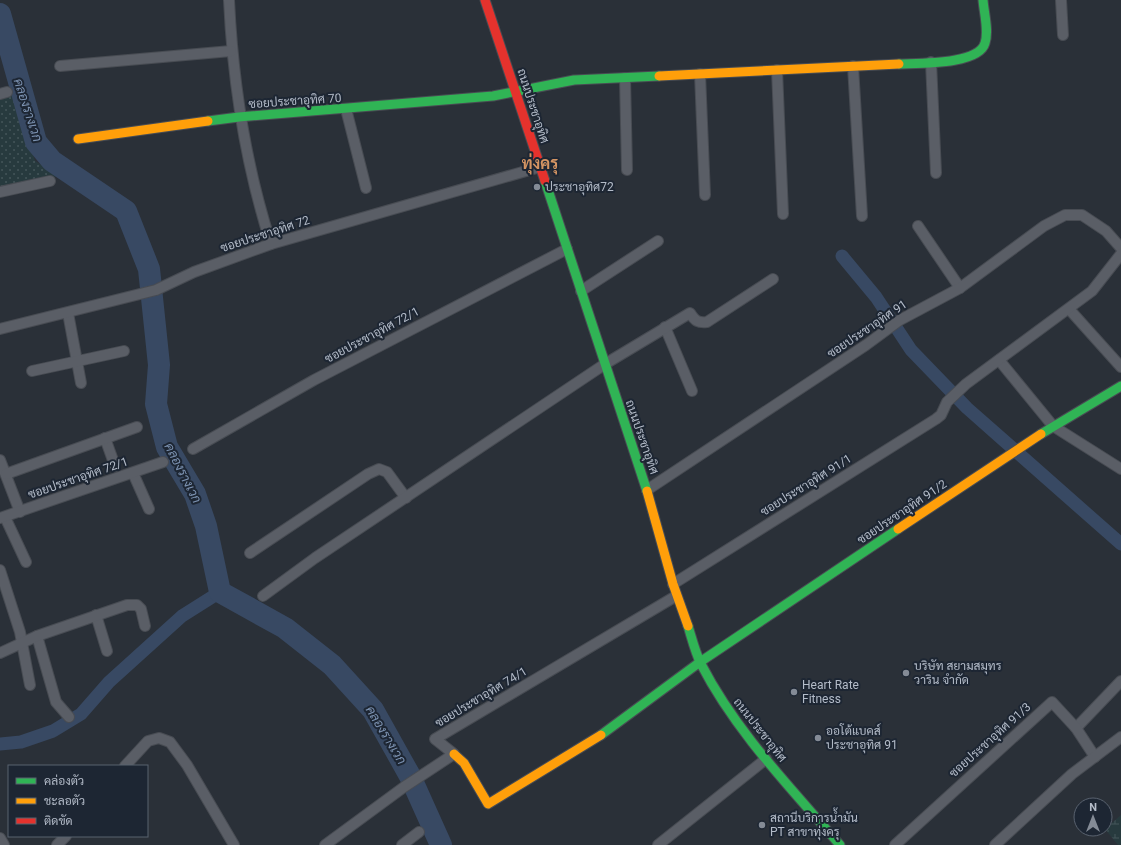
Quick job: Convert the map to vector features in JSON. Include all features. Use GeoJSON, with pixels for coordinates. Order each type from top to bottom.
{"type":"FeatureCollection","features":[{"type":"Feature","properties":{"kind":"street"},"geometry":{"type":"LineString","coordinates":[[229,0],[231,51],[239,117],[256,200],[271,244]]}},
{"type":"Feature","properties":{"kind":"street","name":"ถนนประชาอุทิศ"},"geometry":{"type":"LineString","coordinates":[[485,0],[647,490],[676,596],[700,662],[718,695],[766,759],[840,845]]}},
{"type":"Feature","properties":{"kind":"street","name":"ซอยประชาอุทิศ 70"},"geometry":{"type":"LineString","coordinates":[[78,139],[239,117],[445,101],[515,91],[574,80],[931,62],[970,58],[980,53],[985,45],[983,0]]}},
{"type":"Feature","properties":{"kind":"street"},"geometry":{"type":"LineString","coordinates":[[1061,0],[1063,35]]}},
{"type":"Feature","properties":{"kind":"street"},"geometry":{"type":"LineString","coordinates":[[60,66],[231,51]]}},
{"type":"Feature","properties":{"kind":"street"},"geometry":{"type":"LineString","coordinates":[[931,62],[936,173]]}},
{"type":"Feature","properties":{"kind":"street"},"geometry":{"type":"LineString","coordinates":[[853,66],[862,216]]}},
{"type":"Feature","properties":{"kind":"street"},"geometry":{"type":"LineString","coordinates":[[777,70],[783,214]]}},
{"type":"Feature","properties":{"kind":"street"},"geometry":{"type":"LineString","coordinates":[[700,74],[705,195]]}},
{"type":"Feature","properties":{"kind":"street"},"geometry":{"type":"LineString","coordinates":[[625,78],[627,170]]}},
{"type":"Feature","properties":{"kind":"street"},"geometry":{"type":"LineString","coordinates":[[346,109],[366,188]]}},
{"type":"Feature","properties":{"kind":"street","name":"ซอยประชาอุทิศ 72"},"geometry":{"type":"LineString","coordinates":[[0,329],[156,290],[194,272],[271,244],[540,167]]}},
{"type":"Feature","properties":{"kind":"street"},"geometry":{"type":"LineString","coordinates":[[0,192],[50,181]]}},
{"type":"Feature","properties":{"kind":"street","name":"ซอยประชาอุทิศ 91"},"geometry":{"type":"LineString","coordinates":[[647,490],[900,320],[960,288],[1044,226],[1065,215],[1082,215],[1106,231],[1121,248]]}},
{"type":"Feature","properties":{"kind":"street"},"geometry":{"type":"LineString","coordinates":[[918,226],[960,288]]}},
{"type":"Feature","properties":{"kind":"street"},"geometry":{"type":"LineString","coordinates":[[581,291],[658,241]]}},
{"type":"Feature","properties":{"kind":"street","name":"ซอยประชาอุทิศ 72/1"},"geometry":{"type":"LineString","coordinates":[[193,449],[314,380],[567,249]]}},
{"type":"Feature","properties":{"kind":"street","name":"ซอยประชาอุทิศ 91/1"},"geometry":{"type":"LineString","coordinates":[[673,584],[936,419],[941,414],[947,402],[966,384],[1092,291],[1121,254]]}},
{"type":"Feature","properties":{"kind":"street"},"geometry":{"type":"LineString","coordinates":[[263,596],[315,558],[605,364],[665,327],[690,314],[700,323],[707,322],[773,279]]}},
{"type":"Feature","properties":{"kind":"street"},"geometry":{"type":"LineString","coordinates":[[1069,309],[1121,367]]}},
{"type":"Feature","properties":{"kind":"street"},"geometry":{"type":"LineString","coordinates":[[68,313],[82,383]]}},
{"type":"Feature","properties":{"kind":"street"},"geometry":{"type":"LineString","coordinates":[[665,327],[692,391]]}},
{"type":"Feature","properties":{"kind":"street"},"geometry":{"type":"LineString","coordinates":[[32,371],[124,351]]}},
{"type":"Feature","properties":{"kind":"street"},"geometry":{"type":"LineString","coordinates":[[999,360],[1053,426],[1121,469]]}},
{"type":"Feature","properties":{"kind":"street","name":"ซอยประชาอุทิศ 91/2"},"geometry":{"type":"LineString","coordinates":[[454,754],[464,763],[488,804],[607,731],[700,662],[1024,445],[1121,386]]}},
{"type":"Feature","properties":{"kind":"street"},"geometry":{"type":"LineString","coordinates":[[6,474],[138,427]]}},
{"type":"Feature","properties":{"kind":"street"},"geometry":{"type":"LineString","coordinates":[[105,438],[115,466]]}},
{"type":"Feature","properties":{"kind":"street"},"geometry":{"type":"LineString","coordinates":[[0,462],[20,512]]}},
{"type":"Feature","properties":{"kind":"street","name":"ซอยประชาอุทิศ 72/1"},"geometry":{"type":"LineString","coordinates":[[2,518],[163,462]]}},
{"type":"Feature","properties":{"kind":"street"},"geometry":{"type":"LineString","coordinates":[[250,553],[378,469],[387,472],[406,498]]}},
{"type":"Feature","properties":{"kind":"street"},"geometry":{"type":"LineString","coordinates":[[133,473],[149,509]]}},
{"type":"Feature","properties":{"kind":"street"},"geometry":{"type":"LineString","coordinates":[[2,518],[26,562]]}},
{"type":"Feature","properties":{"kind":"street"},"geometry":{"type":"LineString","coordinates":[[0,570],[22,643],[30,685]]}},
{"type":"Feature","properties":{"kind":"street","name":"ซอยประชาอุทิศ 74/1"},"geometry":{"type":"LineString","coordinates":[[454,754],[435,739],[676,596]]}},
{"type":"Feature","properties":{"kind":"street"},"geometry":{"type":"LineString","coordinates":[[0,653],[37,636],[127,605],[137,605],[141,609],[145,626]]}},
{"type":"Feature","properties":{"kind":"street"},"geometry":{"type":"LineString","coordinates":[[96,615],[107,650]]}},
{"type":"Feature","properties":{"kind":"street"},"geometry":{"type":"LineString","coordinates":[[37,636],[56,702],[69,717]]}},
{"type":"Feature","properties":{"kind":"street"},"geometry":{"type":"LineString","coordinates":[[1076,728],[1121,681]]}},
{"type":"Feature","properties":{"kind":"street","name":"ซอยประชาอุทิศ 91/3"},"geometry":{"type":"LineString","coordinates":[[895,845],[1052,702],[1076,728],[1095,757]]}},
{"type":"Feature","properties":{"kind":"street"},"geometry":{"type":"LineString","coordinates":[[995,845],[1072,774],[1121,737]]}},
{"type":"Feature","properties":{"kind":"street"},"geometry":{"type":"LineString","coordinates":[[127,765],[148,741],[159,738],[170,742],[186,765],[234,845]]}},
{"type":"Feature","properties":{"kind":"street"},"geometry":{"type":"LineString","coordinates":[[325,845],[454,754]]}},
{"type":"Feature","properties":{"kind":"street"},"geometry":{"type":"LineString","coordinates":[[658,845],[766,759]]}},
{"type":"Feature","properties":{"kind":"street"},"geometry":{"type":"LineString","coordinates":[[402,845],[419,832]]}},
{"type":"Feature","properties":{"kind":"street"},"geometry":{"type":"LineString","coordinates":[[57,845],[65,837]]}},
{"type":"Feature","properties":{"kind":"street"},"geometry":{"type":"LineString","coordinates":[[0,838],[4,845]]}},
{"type":"Feature","properties":{"kind":"green space"},"geometry":{"type":"Polygon","coordinates":[[[14,95],[35,161],[58,176],[0,189],[0,99],[14,95]]]}},
{"type":"Feature","properties":{"kind":"green space"},"geometry":{"type":"Polygon","coordinates":[[[1121,815],[1121,845],[1118,845],[1112,837],[1113,837],[1113,822],[1121,815]]]}},
{"type":"Feature","properties":{"kind":"waterway","name":"คลองรางเวก"},"geometry":{"type":"LineString","coordinates":[[0,14],[36,142],[52,161],[126,211],[149,269],[159,365],[156,404],[167,447],[195,494],[206,526],[220,592],[285,628],[332,665],[373,710],[410,776],[441,845]]}},
{"type":"Feature","properties":{"kind":"waterway"},"geometry":{"type":"LineString","coordinates":[[842,256],[876,297],[911,350],[967,408],[1121,544]]}},
{"type":"Feature","properties":{"kind":"waterway"},"geometry":{"type":"LineString","coordinates":[[0,744],[21,742],[53,731],[81,714],[109,682],[182,616],[220,592]]}},
{"type":"Feature","properties":{"kind":"traffic: fast"},"geometry":{"type":"LineString","coordinates":[[899,64],[933,63],[960,59],[972,55],[980,50],[985,43],[987,33],[983,0]]}},
{"type":"Feature","properties":{"kind":"traffic: fast"},"geometry":{"type":"LineString","coordinates":[[208,121],[239,117],[493,96],[574,80],[659,76]]}},
{"type":"Feature","properties":{"kind":"traffic: fast"},"geometry":{"type":"LineString","coordinates":[[545,181],[647,491]]}},
{"type":"Feature","properties":{"kind":"traffic: fast"},"geometry":{"type":"LineString","coordinates":[[1041,434],[1121,386]]}},
{"type":"Feature","properties":{"kind":"traffic: fast"},"geometry":{"type":"LineString","coordinates":[[601,735],[700,662],[898,529]]}},
{"type":"Feature","properties":{"kind":"traffic: fast"},"geometry":{"type":"LineString","coordinates":[[688,626],[701,664],[731,713],[765,759],[840,845]]}},
{"type":"Feature","properties":{"kind":"traffic: slow"},"geometry":{"type":"LineString","coordinates":[[659,76],[899,64]]}},
{"type":"Feature","properties":{"kind":"traffic: slow"},"geometry":{"type":"LineString","coordinates":[[78,139],[208,121]]}},
{"type":"Feature","properties":{"kind":"traffic: slow"},"geometry":{"type":"LineString","coordinates":[[898,529],[1041,434]]}},
{"type":"Feature","properties":{"kind":"traffic: slow"},"geometry":{"type":"LineString","coordinates":[[647,491],[673,584],[688,626]]}},
{"type":"Feature","properties":{"kind":"traffic: slow"},"geometry":{"type":"LineString","coordinates":[[454,754],[464,763],[488,804],[601,735]]}},
{"type":"Feature","properties":{"kind":"traffic: jam"},"geometry":{"type":"LineString","coordinates":[[485,0],[545,181]]}},
{"type":"Feature","properties":{"kind":"place","name":"ประชาอุทิศ72"},"geometry":{"type":"Point","coordinates":[537,187]}},
{"type":"Feature","properties":{"kind":"place","name":"บริษัท สยามสมุทร วาริน จำกัด"},"geometry":{"type":"Point","coordinates":[906,673]}},
{"type":"Feature","properties":{"kind":"place","name":"Heart Rate Fitness"},"geometry":{"type":"Point","coordinates":[794,692]}},
{"type":"Feature","properties":{"kind":"place","name":"ออโต้แบคส์ ประชาอุทิศ 91"},"geometry":{"type":"Point","coordinates":[818,738]}},
{"type":"Feature","properties":{"kind":"place","name":"สถานีบริการน้ำมัน PT สาขาทุ่งครุ"},"geometry":{"type":"Point","coordinates":[762,825]}},
{"type":"Feature","properties":{"kind":"district","name":"ทุ่งครุ"},"geometry":{"type":"Point","coordinates":[540,163]}}]}
